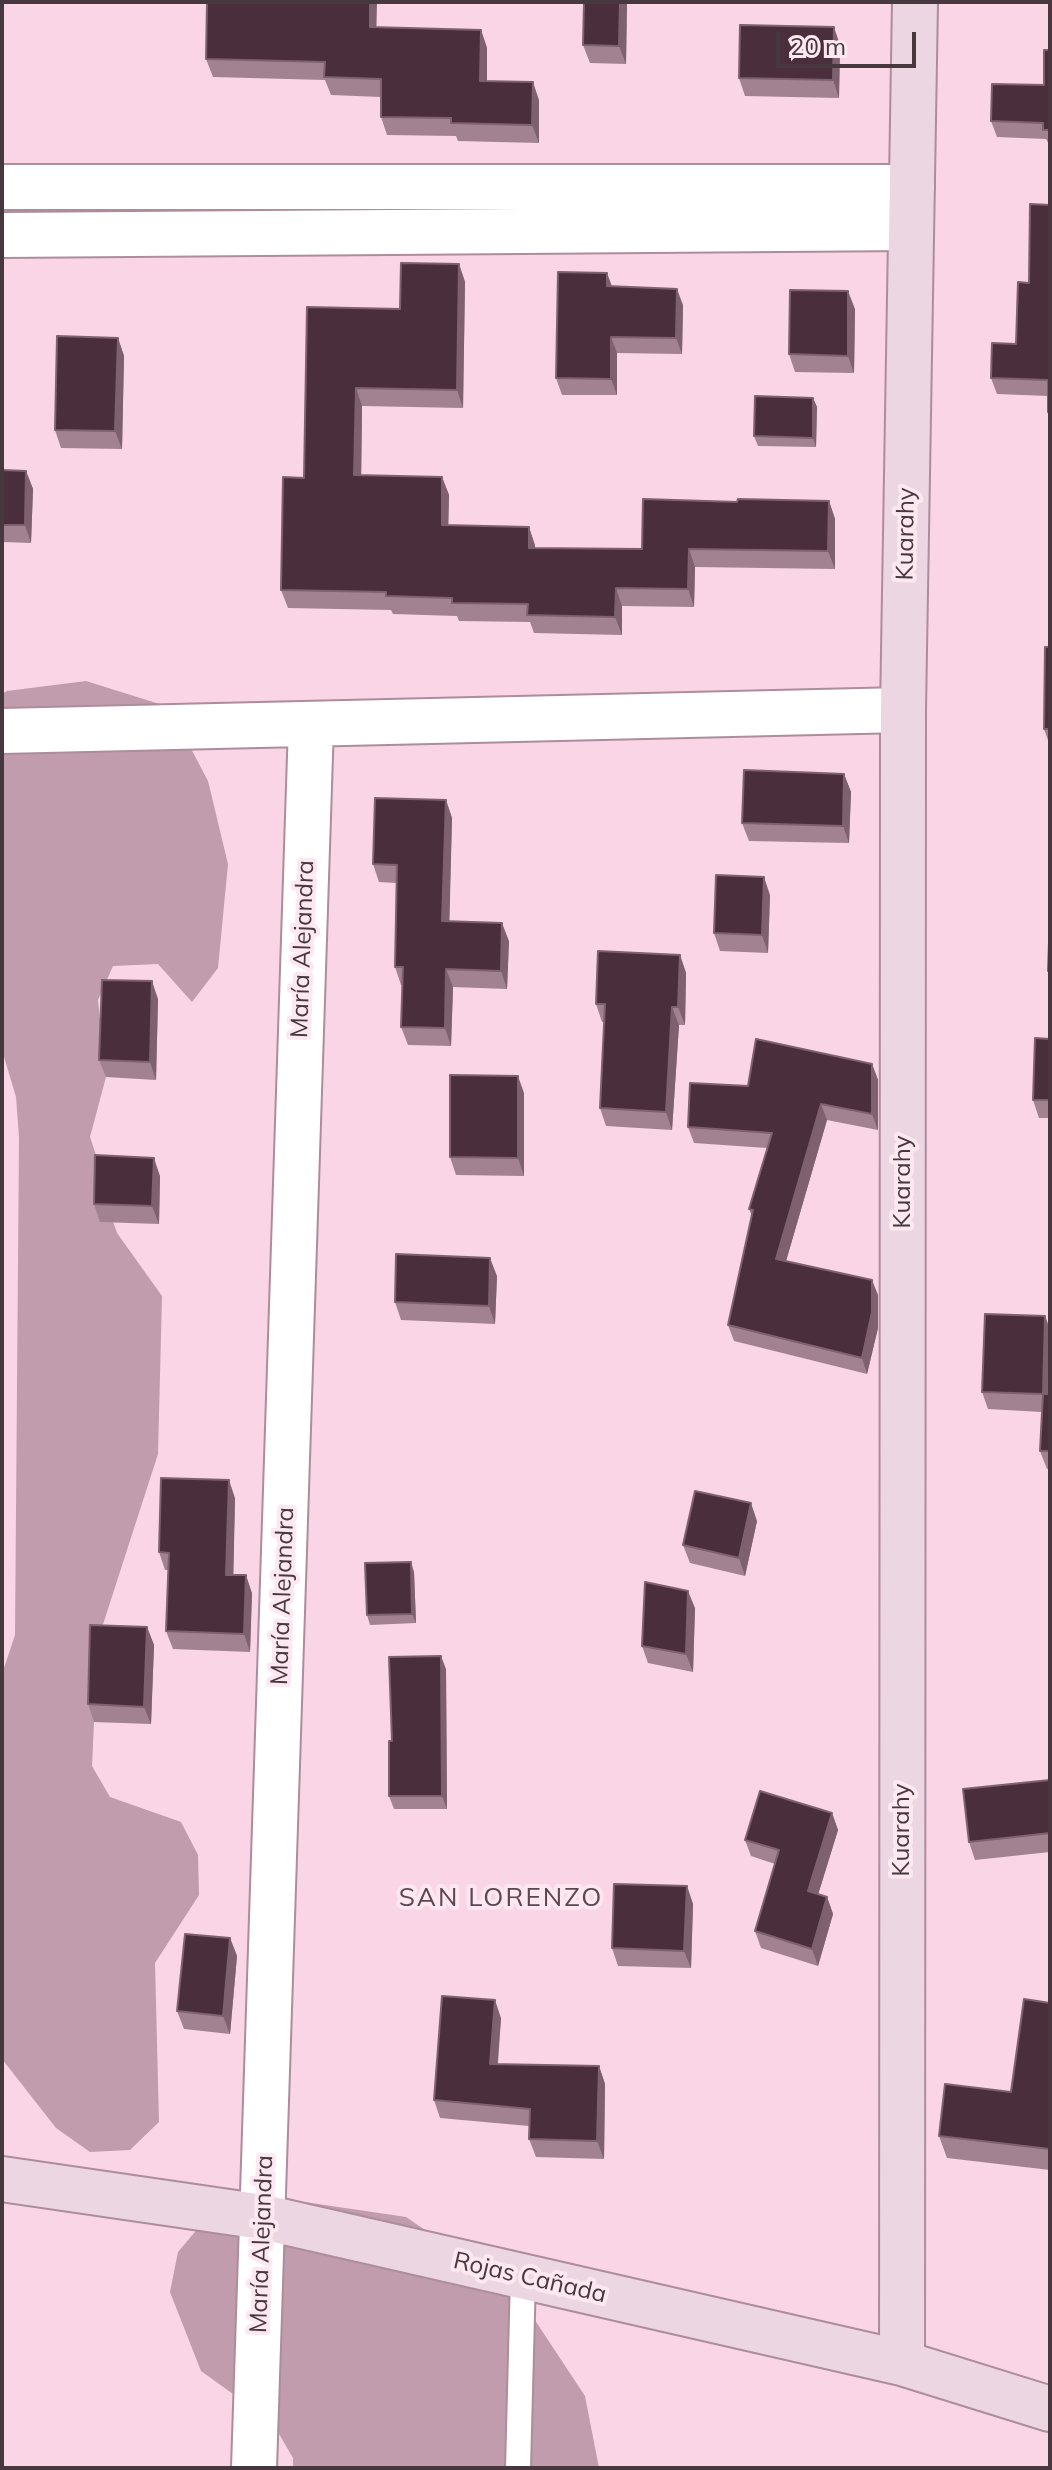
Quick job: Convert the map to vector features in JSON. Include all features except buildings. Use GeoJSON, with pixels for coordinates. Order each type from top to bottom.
{"type":"FeatureCollection","features":[{"type":"Feature","properties":{"kind":"street","name":"Kuarahy"},"geometry":{"type":"LineString","coordinates":[[902,2363],[903,710],[915,2]]}},
{"type":"Feature","properties":{"kind":"street"},"geometry":{"type":"LineString","coordinates":[[2,187],[911,208]]}},
{"type":"Feature","properties":{"kind":"street"},"geometry":{"type":"LineString","coordinates":[[2,235],[911,208]]}},
{"type":"Feature","properties":{"kind":"street"},"geometry":{"type":"LineString","coordinates":[[2,731],[903,710]]}},
{"type":"Feature","properties":{"kind":"street","name":"María Alejandra"},"geometry":{"type":"LineString","coordinates":[[254,2468],[311,725]]}},
{"type":"Feature","properties":{"kind":"street","name":"Rojas Cañada"},"geometry":{"type":"LineString","coordinates":[[2,2179],[263,2217],[902,2363],[1050,2409]]}},
{"type":"Feature","properties":{"kind":"lane"},"geometry":{"type":"LineString","coordinates":[[518,2468],[523,2277]]}},
{"type":"Feature","properties":{"kind":"shaded area"},"geometry":{"type":"Polygon","coordinates":[[[86,681],[169,707],[208,781],[228,864],[218,968],[192,1002],[158,964],[113,966],[98,1000],[106,1077],[90,1137],[117,1233],[162,1296],[158,1454],[97,1643],[91,1683],[94,1722],[92,1766],[110,1797],[181,1822],[198,1855],[199,1895],[155,1963],[159,2122],[130,2150],[90,2152],[56,2128],[2,2059],[2,1674],[15,1635],[19,1137],[16,1097],[2,1050],[2,694],[86,681]]]}},
{"type":"Feature","properties":{"kind":"shaded area"},"geometry":{"type":"Polygon","coordinates":[[[284,2199],[406,2217],[517,2293],[585,2396],[599,2468],[293,2468],[293,2458],[272,2422],[201,2371],[170,2292],[178,2252],[205,2220],[284,2199]]]}},
{"type":"Feature","properties":{"kind":"district","name":"SAN LORENZO"},"geometry":{"type":"Point","coordinates":[501,1898]}}]}
